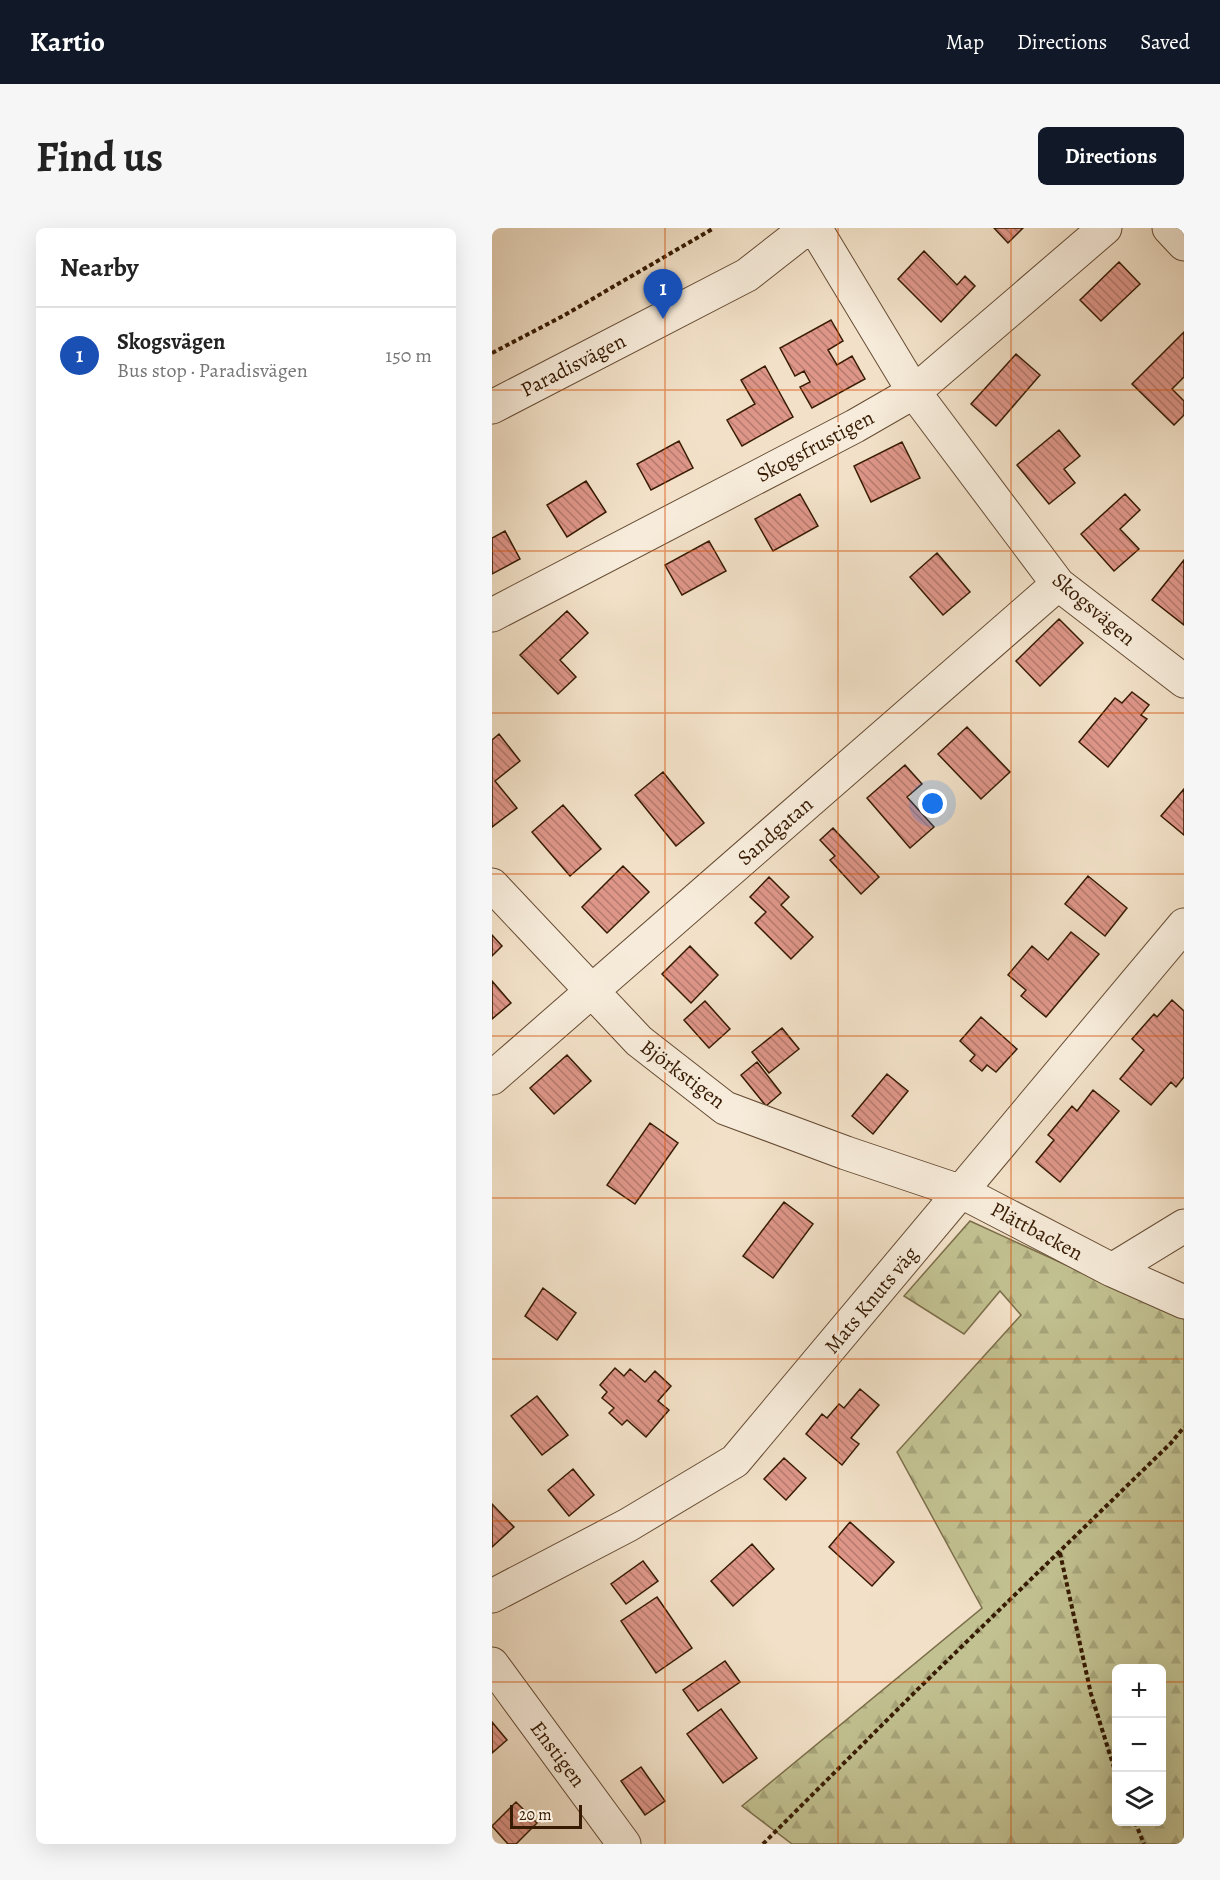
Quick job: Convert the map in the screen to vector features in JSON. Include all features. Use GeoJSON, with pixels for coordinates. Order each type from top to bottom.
{"type":"FeatureCollection","features":[{"type":"Feature","properties":{"kind":"street","name":"Paradisvägen"},"geometry":{"type":"LineString","coordinates":[[492,407],[747,275],[807,228]]}},
{"type":"Feature","properties":{"kind":"street","name":"Skogsvägen"},"geometry":{"type":"LineString","coordinates":[[815,228],[914,392],[1058,584],[1184,681]]}},
{"type":"Feature","properties":{"kind":"street","name":"Skogsfrustigen"},"geometry":{"type":"LineString","coordinates":[[492,615],[855,426],[914,392],[1105,228]]}},
{"type":"Feature","properties":{"kind":"street"},"geometry":{"type":"LineString","coordinates":[[1169,228],[1184,244]]}},
{"type":"Feature","properties":{"kind":"street","name":"Sandgatan"},"geometry":{"type":"LineString","coordinates":[[492,1078],[1058,584]]}},
{"type":"Feature","properties":{"kind":"street","name":"Björkstigen"},"geometry":{"type":"LineString","coordinates":[[492,885],[639,1041],[725,1108],[846,1153],[962,1192]]}},
{"type":"Feature","properties":{"kind":"street","name":"Mats Knuts väg"},"geometry":{"type":"LineString","coordinates":[[492,1596],[628,1525],[735,1461],[1184,925]]}},
{"type":"Feature","properties":{"kind":"street","name":"Plättbacken"},"geometry":{"type":"LineString","coordinates":[[962,1192],[1112,1270],[1184,1302]]}},
{"type":"Feature","properties":{"kind":"street"},"geometry":{"type":"LineString","coordinates":[[1112,1270],[1184,1226]]}},
{"type":"Feature","properties":{"kind":"street","name":"Enstigen"},"geometry":{"type":"LineString","coordinates":[[492,1664],[624,1844]]}},
{"type":"Feature","properties":{"kind":"path"},"geometry":{"type":"LineString","coordinates":[[492,353],[563,316],[714,228]]}},
{"type":"Feature","properties":{"kind":"path"},"geometry":{"type":"LineString","coordinates":[[763,1844],[917,1690],[1171,1443],[1184,1427]]}},
{"type":"Feature","properties":{"kind":"path"},"geometry":{"type":"LineString","coordinates":[[1060,1552],[1091,1694],[1115,1772]]}},
{"type":"Feature","properties":{"kind":"path"},"geometry":{"type":"LineString","coordinates":[[1137,1826],[1144,1844]]}},
{"type":"Feature","properties":{"kind":"green space"},"geometry":{"type":"Polygon","coordinates":[[[970,1221],[1184,1319],[1184,1844],[792,1844],[742,1806],[982,1608],[897,1452],[1021,1315],[1000,1291],[964,1334],[904,1296],[970,1221]]]}},
{"type":"Feature","properties":{"kind":"building"},"geometry":{"type":"Polygon","coordinates":[[[994,228],[1023,228],[1008,243],[994,228]]]}},
{"type":"Feature","properties":{"kind":"building"},"geometry":{"type":"Polygon","coordinates":[[[924,251],[957,285],[965,276],[975,286],[941,322],[898,279],[924,251]]]}},
{"type":"Feature","properties":{"kind":"building"},"geometry":{"type":"Polygon","coordinates":[[[1119,262],[1140,284],[1101,321],[1080,300],[1119,262]]]}},
{"type":"Feature","properties":{"kind":"building"},"geometry":{"type":"Polygon","coordinates":[[[831,320],[843,341],[828,350],[837,365],[852,356],[865,379],[812,408],[800,387],[810,382],[804,371],[795,376],[780,348],[831,320]]]}},
{"type":"Feature","properties":{"kind":"building"},"geometry":{"type":"Polygon","coordinates":[[[1184,332],[1184,377],[1172,389],[1184,401],[1184,415],[1174,425],[1132,384],[1184,332]]]}},
{"type":"Feature","properties":{"kind":"building"},"geometry":{"type":"Polygon","coordinates":[[[1016,354],[1040,375],[996,426],[971,404],[1016,354]]]}},
{"type":"Feature","properties":{"kind":"building"},"geometry":{"type":"Polygon","coordinates":[[[765,366],[793,417],[742,446],[727,420],[755,404],[741,380],[765,366]]]}},
{"type":"Feature","properties":{"kind":"building"},"geometry":{"type":"Polygon","coordinates":[[[1059,430],[1080,456],[1064,469],[1075,483],[1049,504],[1017,465],[1059,430]]]}},
{"type":"Feature","properties":{"kind":"building"},"geometry":{"type":"Polygon","coordinates":[[[679,441],[693,468],[651,490],[637,464],[679,441]]]}},
{"type":"Feature","properties":{"kind":"building"},"geometry":{"type":"Polygon","coordinates":[[[902,442],[920,478],[871,502],[854,466],[902,442]]]}},
{"type":"Feature","properties":{"kind":"building"},"geometry":{"type":"Polygon","coordinates":[[[586,481],[606,512],[567,537],[547,505],[586,481]]]}},
{"type":"Feature","properties":{"kind":"building"},"geometry":{"type":"Polygon","coordinates":[[[800,494],[818,526],[773,551],[755,519],[800,494]]]}},
{"type":"Feature","properties":{"kind":"building"},"geometry":{"type":"Polygon","coordinates":[[[1125,494],[1140,510],[1120,529],[1139,549],[1114,571],[1081,534],[1125,494]]]}},
{"type":"Feature","properties":{"kind":"building"},"geometry":{"type":"Polygon","coordinates":[[[505,531],[520,559],[492,574],[492,538],[505,531]]]}},
{"type":"Feature","properties":{"kind":"building"},"geometry":{"type":"Polygon","coordinates":[[[709,541],[726,571],[682,595],[665,565],[709,541]]]}},
{"type":"Feature","properties":{"kind":"building"},"geometry":{"type":"Polygon","coordinates":[[[937,553],[970,592],[943,615],[910,577],[937,553]]]}},
{"type":"Feature","properties":{"kind":"building"},"geometry":{"type":"Polygon","coordinates":[[[1184,560],[1184,625],[1152,600],[1184,560]]]}},
{"type":"Feature","properties":{"kind":"building"},"geometry":{"type":"Polygon","coordinates":[[[567,611],[588,633],[560,660],[576,677],[558,694],[520,655],[567,611]]]}},
{"type":"Feature","properties":{"kind":"building"},"geometry":{"type":"Polygon","coordinates":[[[1059,619],[1083,643],[1040,686],[1016,661],[1059,619]]]}},
{"type":"Feature","properties":{"kind":"building"},"geometry":{"type":"Polygon","coordinates":[[[1132,692],[1149,705],[1141,715],[1147,719],[1108,767],[1079,742],[1115,698],[1122,703],[1132,692]]]}},
{"type":"Feature","properties":{"kind":"building"},"geometry":{"type":"Polygon","coordinates":[[[967,727],[1010,772],[981,799],[938,754],[967,727]]]}},
{"type":"Feature","properties":{"kind":"building"},"geometry":{"type":"Polygon","coordinates":[[[499,734],[520,761],[495,781],[517,808],[492,827],[492,740],[499,734]]]}},
{"type":"Feature","properties":{"kind":"building"},"geometry":{"type":"Polygon","coordinates":[[[905,765],[922,784],[907,797],[934,827],[910,848],[867,798],[905,765]]]}},
{"type":"Feature","properties":{"kind":"building"},"geometry":{"type":"Polygon","coordinates":[[[663,772],[704,823],[676,846],[635,795],[663,772]]]}},
{"type":"Feature","properties":{"kind":"building"},"geometry":{"type":"Polygon","coordinates":[[[1184,789],[1184,835],[1161,816],[1184,789]]]}},
{"type":"Feature","properties":{"kind":"building"},"geometry":{"type":"Polygon","coordinates":[[[563,805],[601,849],[570,876],[532,832],[563,805]]]}},
{"type":"Feature","properties":{"kind":"building"},"geometry":{"type":"Polygon","coordinates":[[[833,828],[879,877],[861,894],[830,860],[835,856],[820,840],[833,828]]]}},
{"type":"Feature","properties":{"kind":"building"},"geometry":{"type":"Polygon","coordinates":[[[623,866],[649,892],[607,933],[582,907],[623,866]]]}},
{"type":"Feature","properties":{"kind":"building"},"geometry":{"type":"Polygon","coordinates":[[[1088,876],[1127,908],[1105,936],[1065,904],[1088,876]]]}},
{"type":"Feature","properties":{"kind":"building"},"geometry":{"type":"Polygon","coordinates":[[[769,877],[789,897],[781,905],[813,937],[791,959],[755,923],[766,912],[750,897],[769,877]]]}},
{"type":"Feature","properties":{"kind":"building"},"geometry":{"type":"Polygon","coordinates":[[[1071,932],[1099,954],[1046,1017],[1021,996],[1026,990],[1008,975],[1032,946],[1048,960],[1071,932]]]}},
{"type":"Feature","properties":{"kind":"building"},"geometry":{"type":"Polygon","coordinates":[[[492,935],[502,946],[492,956],[492,935]]]}},
{"type":"Feature","properties":{"kind":"building"},"geometry":{"type":"Polygon","coordinates":[[[690,946],[718,975],[691,1003],[662,974],[690,946]]]}},
{"type":"Feature","properties":{"kind":"building"},"geometry":{"type":"Polygon","coordinates":[[[492,981],[511,1003],[492,1019],[492,981]]]}},
{"type":"Feature","properties":{"kind":"building"},"geometry":{"type":"Polygon","coordinates":[[[1172,1000],[1184,1011],[1184,1077],[1176,1087],[1171,1082],[1151,1105],[1120,1079],[1144,1050],[1132,1039],[1154,1014],[1157,1017],[1172,1000]]]}},
{"type":"Feature","properties":{"kind":"building"},"geometry":{"type":"Polygon","coordinates":[[[705,1001],[730,1029],[709,1048],[684,1020],[705,1001]]]}},
{"type":"Feature","properties":{"kind":"building"},"geometry":{"type":"Polygon","coordinates":[[[981,1017],[1017,1049],[996,1072],[987,1065],[982,1071],[970,1061],[975,1055],[960,1041],[981,1017]]]}},
{"type":"Feature","properties":{"kind":"building"},"geometry":{"type":"Polygon","coordinates":[[[782,1028],[799,1049],[769,1073],[752,1052],[782,1028]]]}},
{"type":"Feature","properties":{"kind":"building"},"geometry":{"type":"Polygon","coordinates":[[[567,1055],[591,1081],[554,1114],[530,1088],[567,1055]]]}},
{"type":"Feature","properties":{"kind":"building"},"geometry":{"type":"Polygon","coordinates":[[[757,1062],[781,1093],[766,1106],[741,1075],[757,1062]]]}},
{"type":"Feature","properties":{"kind":"building"},"geometry":{"type":"Polygon","coordinates":[[[887,1074],[908,1091],[873,1134],[852,1116],[887,1074]]]}},
{"type":"Feature","properties":{"kind":"building"},"geometry":{"type":"Polygon","coordinates":[[[1093,1090],[1119,1111],[1060,1182],[1036,1162],[1054,1140],[1048,1135],[1072,1106],[1077,1111],[1093,1090]]]}},
{"type":"Feature","properties":{"kind":"building"},"geometry":{"type":"Polygon","coordinates":[[[650,1123],[678,1143],[635,1204],[607,1185],[650,1123]]]}},
{"type":"Feature","properties":{"kind":"building"},"geometry":{"type":"Polygon","coordinates":[[[784,1202],[813,1224],[773,1278],[743,1256],[784,1202]]]}},
{"type":"Feature","properties":{"kind":"building"},"geometry":{"type":"Polygon","coordinates":[[[543,1288],[576,1313],[557,1340],[525,1316],[543,1288]]]}},
{"type":"Feature","properties":{"kind":"building"},"geometry":{"type":"Polygon","coordinates":[[[615,1368],[624,1376],[630,1369],[645,1382],[655,1371],[671,1386],[658,1401],[669,1410],[646,1437],[627,1420],[622,1425],[609,1413],[614,1408],[602,1398],[607,1392],[600,1385],[615,1368]]]}},
{"type":"Feature","properties":{"kind":"building"},"geometry":{"type":"Polygon","coordinates":[[[860,1389],[879,1405],[851,1438],[859,1444],[842,1465],[806,1434],[822,1414],[827,1418],[839,1404],[844,1408],[860,1389]]]}},
{"type":"Feature","properties":{"kind":"building"},"geometry":{"type":"Polygon","coordinates":[[[537,1396],[568,1435],[542,1455],[511,1416],[537,1396]]]}},
{"type":"Feature","properties":{"kind":"building"},"geometry":{"type":"Polygon","coordinates":[[[784,1458],[806,1478],[786,1500],[764,1479],[784,1458]]]}},
{"type":"Feature","properties":{"kind":"building"},"geometry":{"type":"Polygon","coordinates":[[[573,1469],[594,1495],[569,1516],[548,1490],[573,1469]]]}},
{"type":"Feature","properties":{"kind":"building"},"geometry":{"type":"Polygon","coordinates":[[[492,1504],[514,1527],[492,1547],[492,1504]]]}},
{"type":"Feature","properties":{"kind":"building"},"geometry":{"type":"Polygon","coordinates":[[[850,1522],[894,1562],[872,1586],[829,1547],[850,1522]]]}},
{"type":"Feature","properties":{"kind":"building"},"geometry":{"type":"Polygon","coordinates":[[[752,1544],[774,1569],[733,1606],[711,1581],[752,1544]]]}},
{"type":"Feature","properties":{"kind":"building"},"geometry":{"type":"Polygon","coordinates":[[[643,1561],[658,1581],[626,1604],[611,1584],[643,1561]]]}},
{"type":"Feature","properties":{"kind":"building"},"geometry":{"type":"Polygon","coordinates":[[[657,1597],[692,1648],[656,1673],[621,1621],[657,1597]]]}},
{"type":"Feature","properties":{"kind":"building"},"geometry":{"type":"Polygon","coordinates":[[[725,1661],[740,1682],[698,1711],[683,1690],[725,1661]]]}},
{"type":"Feature","properties":{"kind":"building"},"geometry":{"type":"Polygon","coordinates":[[[721,1709],[757,1758],[723,1783],[687,1734],[721,1709]]]}},
{"type":"Feature","properties":{"kind":"building"},"geometry":{"type":"Polygon","coordinates":[[[492,1722],[507,1740],[492,1753],[492,1722]]]}},
{"type":"Feature","properties":{"kind":"building"},"geometry":{"type":"Polygon","coordinates":[[[641,1767],[665,1801],[645,1815],[621,1781],[641,1767]]]}},
{"type":"Feature","properties":{"kind":"building"},"geometry":{"type":"Polygon","coordinates":[[[516,1802],[537,1823],[516,1844],[508,1844],[492,1826],[516,1802]]]}},
{"type":"Feature","properties":{"kind":"place","name":"Skogsvägen"},"geometry":{"type":"Point","coordinates":[663,319]}}]}
